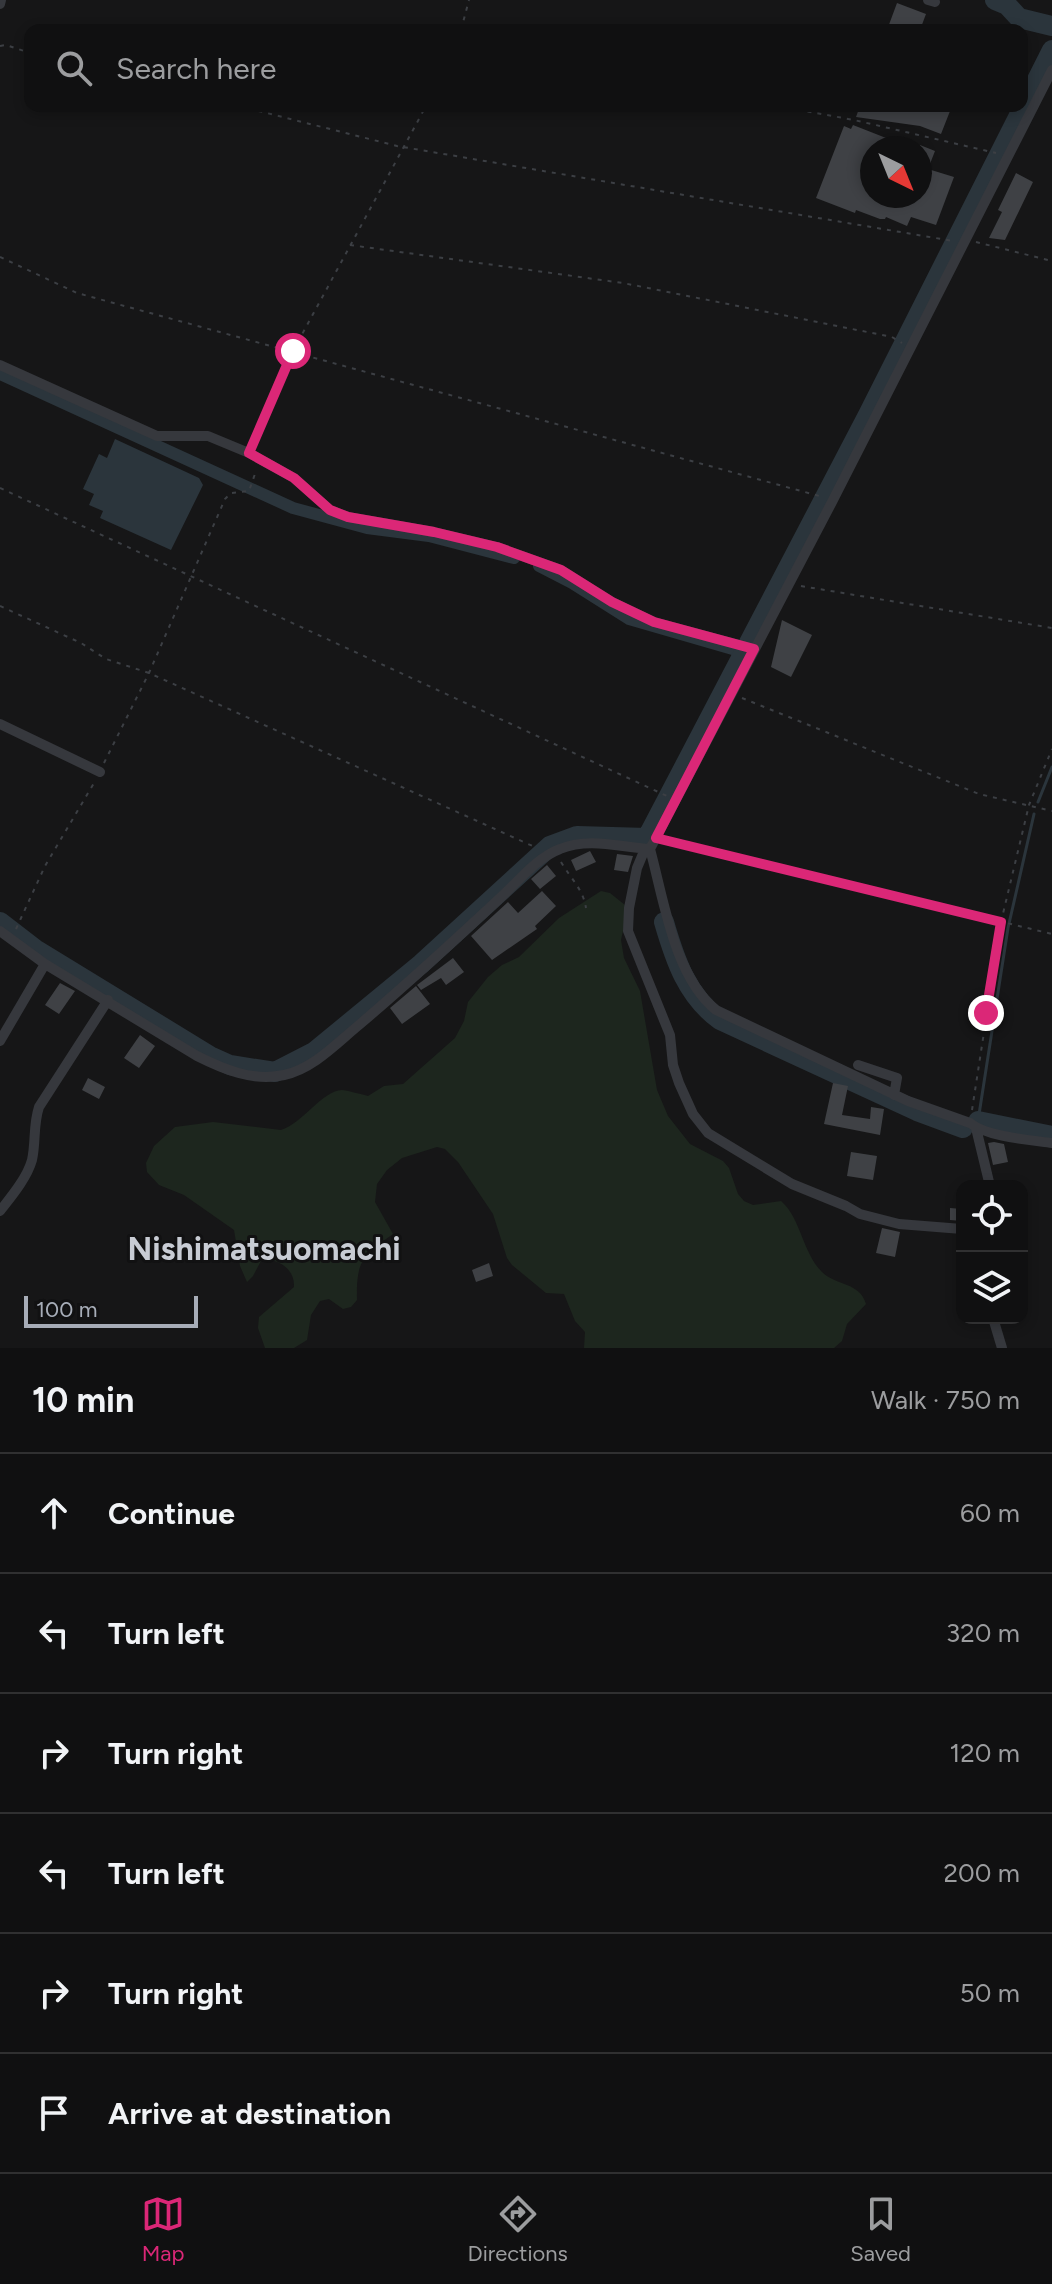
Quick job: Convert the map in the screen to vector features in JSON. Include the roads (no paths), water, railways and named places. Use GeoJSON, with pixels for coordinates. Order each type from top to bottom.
{"type":"FeatureCollection","features":[{"type":"Feature","properties":{"kind":"street"},"geometry":{"type":"LineString","coordinates":[[956,1229],[899,1224],[860,1214],[792,1184],[708,1133],[693,1114],[679,1083],[673,1065],[670,1035],[628,931],[629,908],[637,868],[732,694],[749,647],[790,584],[1052,70]]}},
{"type":"Feature","properties":{"kind":"street"},"geometry":{"type":"LineString","coordinates":[[0,365],[157,436],[208,436],[249,453],[294,478],[330,510],[339,514],[497,547],[561,570],[612,602],[654,622],[749,647]]}},
{"type":"Feature","properties":{"kind":"street"},"geometry":{"type":"LineString","coordinates":[[0,724],[100,772]]}},
{"type":"Feature","properties":{"kind":"street"},"geometry":{"type":"LineString","coordinates":[[0,931],[45,964],[197,1056],[223,1069],[245,1075],[283,1076],[303,1068],[324,1054],[419,975],[547,855],[582,844],[647,849]]}},
{"type":"Feature","properties":{"kind":"street"},"geometry":{"type":"LineString","coordinates":[[647,849],[681,962],[705,1001],[716,1010],[894,1095],[973,1126],[1024,1140],[1052,1143]]}},
{"type":"Feature","properties":{"kind":"street"},"geometry":{"type":"LineString","coordinates":[[0,1041],[45,964]]}},
{"type":"Feature","properties":{"kind":"street"},"geometry":{"type":"LineString","coordinates":[[0,1211],[12,1197],[31,1162],[34,1122],[39,1107],[108,1000]]}},
{"type":"Feature","properties":{"kind":"street"},"geometry":{"type":"LineString","coordinates":[[858,1065],[897,1078],[894,1095]]}},
{"type":"Feature","properties":{"kind":"street"},"geometry":{"type":"LineString","coordinates":[[973,1126],[988,1180]]}},
{"type":"Feature","properties":{"kind":"street"},"geometry":{"type":"LineString","coordinates":[[995,1324],[1002,1348]]}},
{"type":"Feature","properties":{"kind":"waterway"},"geometry":{"type":"LineString","coordinates":[[995,0],[1007,5],[1019,18],[1052,26]]}},
{"type":"Feature","properties":{"kind":"waterway"},"geometry":{"type":"LineString","coordinates":[[1028,98],[1052,50]]}},
{"type":"Feature","properties":{"kind":"waterway"},"geometry":{"type":"LineString","coordinates":[[0,922],[35,949],[210,1056],[230,1065],[275,1072],[314,1052],[421,964],[550,846],[577,836],[647,838],[868,415],[1021,112]]}},
{"type":"Feature","properties":{"kind":"waterway"},"geometry":{"type":"LineString","coordinates":[[0,374],[293,508],[367,528],[429,536],[514,558]]}},
{"type":"Feature","properties":{"kind":"waterway"},"geometry":{"type":"LineString","coordinates":[[539,566],[629,619],[743,652]]}},
{"type":"Feature","properties":{"kind":"waterway"},"geometry":{"type":"LineString","coordinates":[[1038,802],[1052,767]]}},
{"type":"Feature","properties":{"kind":"waterway"},"geometry":{"type":"LineString","coordinates":[[978,1121],[1008,928],[1034,814]]}},
{"type":"Feature","properties":{"kind":"waterway"},"geometry":{"type":"LineString","coordinates":[[664,922],[684,976],[699,1000],[720,1020],[917,1111],[963,1128]]}},
{"type":"Feature","properties":{"kind":"waterway"},"geometry":{"type":"LineString","coordinates":[[978,1121],[1052,1136]]}},
{"type":"Feature","properties":{"kind":"district","name":"Nishimatsuomachi"},"geometry":{"type":"Point","coordinates":[264,1249]}}]}
